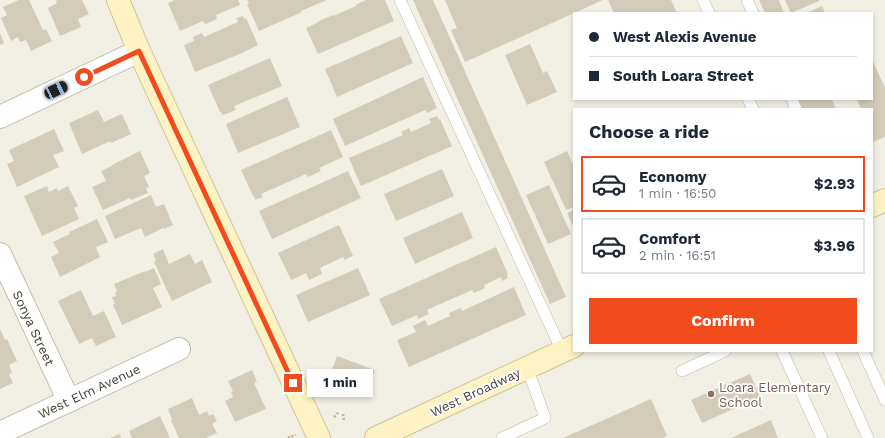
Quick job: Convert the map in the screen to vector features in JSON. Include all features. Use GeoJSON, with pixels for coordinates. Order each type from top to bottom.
{"type":"FeatureCollection","features":[{"type":"Feature","properties":{"kind":"street"},"geometry":{"type":"LineString","coordinates":[[118,0],[139,51],[319,438]]}},
{"type":"Feature","properties":{"kind":"street"},"geometry":{"type":"LineString","coordinates":[[0,117],[139,51]]}},
{"type":"Feature","properties":{"kind":"street"},"geometry":{"type":"LineString","coordinates":[[873,206],[885,200]]}},
{"type":"Feature","properties":{"kind":"street","name":"Sonya Street"},"geometry":{"type":"LineString","coordinates":[[0,254],[69,401]]}},
{"type":"Feature","properties":{"kind":"street","name":"West Broadway"},"geometry":{"type":"LineString","coordinates":[[386,436],[568,348]]}},
{"type":"Feature","properties":{"kind":"street","name":"West Elm Avenue"},"geometry":{"type":"LineString","coordinates":[[0,433],[179,349]]}},
{"type":"Feature","properties":{"kind":"lane"},"geometry":{"type":"LineString","coordinates":[[400,0],[568,348]]}},
{"type":"Feature","properties":{"kind":"lane"},"geometry":{"type":"LineString","coordinates":[[704,0],[709,12]]}},
{"type":"Feature","properties":{"kind":"lane"},"geometry":{"type":"LineString","coordinates":[[747,0],[753,12]]}},
{"type":"Feature","properties":{"kind":"lane"},"geometry":{"type":"LineString","coordinates":[[682,371],[723,352]]}},
{"type":"Feature","properties":{"kind":"lane"},"geometry":{"type":"LineString","coordinates":[[782,352],[822,438]]}},
{"type":"Feature","properties":{"kind":"lane"},"geometry":{"type":"LineString","coordinates":[[829,352],[868,438]]}},
{"type":"Feature","properties":{"kind":"lane"},"geometry":{"type":"LineString","coordinates":[[863,352],[885,400]]}},
{"type":"Feature","properties":{"kind":"lane"},"geometry":{"type":"LineString","coordinates":[[502,438],[545,418],[528,367]]}},
{"type":"Feature","properties":{"kind":"path"},"geometry":{"type":"LineString","coordinates":[[334,417],[339,412]]}},
{"type":"Feature","properties":{"kind":"path"},"geometry":{"type":"LineString","coordinates":[[343,414],[344,420]]}},
{"type":"Feature","properties":{"kind":"building"},"geometry":{"type":"Polygon","coordinates":[[[19,0],[29,0],[43,30],[46,29],[52,41],[31,51],[26,40],[20,42],[18,37],[11,41],[1,18],[7,15],[3,7],[19,0]]]}},
{"type":"Feature","properties":{"kind":"building"},"geometry":{"type":"Polygon","coordinates":[[[56,0],[82,0],[89,14],[78,19],[81,27],[60,36],[48,8],[57,3],[56,0]]]}},
{"type":"Feature","properties":{"kind":"building"},"geometry":{"type":"Polygon","coordinates":[[[175,0],[238,0],[240,5],[216,15],[217,19],[205,24],[203,21],[180,31],[168,3],[175,0]]]}},
{"type":"Feature","properties":{"kind":"building"},"geometry":{"type":"Polygon","coordinates":[[[247,0],[327,0],[259,31],[247,4],[249,3],[247,0]]]}},
{"type":"Feature","properties":{"kind":"building"},"geometry":{"type":"Polygon","coordinates":[[[366,0],[385,0],[394,21],[318,54],[306,28],[356,6],[355,5],[366,0]]]}},
{"type":"Feature","properties":{"kind":"building"},"geometry":{"type":"Polygon","coordinates":[[[413,0],[433,0],[566,297],[550,304],[413,0]]]}},
{"type":"Feature","properties":{"kind":"building"},"geometry":{"type":"Polygon","coordinates":[[[445,0],[603,0],[576,12],[573,12],[573,13],[465,62],[451,30],[457,28],[445,0]]]}},
{"type":"Feature","properties":{"kind":"building"},"geometry":{"type":"Polygon","coordinates":[[[608,0],[671,0],[677,12],[614,12],[608,0]]]}},
{"type":"Feature","properties":{"kind":"building"},"geometry":{"type":"Polygon","coordinates":[[[759,0],[779,0],[784,12],[765,12],[759,0]]]}},
{"type":"Feature","properties":{"kind":"building"},"geometry":{"type":"Polygon","coordinates":[[[785,0],[819,0],[793,12],[791,12],[785,0]]]}},
{"type":"Feature","properties":{"kind":"building"},"geometry":{"type":"Polygon","coordinates":[[[822,6],[825,12],[809,12],[822,6]]]}},
{"type":"Feature","properties":{"kind":"building"},"geometry":{"type":"Polygon","coordinates":[[[243,16],[244,19],[246,18],[258,45],[195,72],[184,45],[194,41],[193,37],[202,33],[204,37],[238,22],[236,18],[243,16]]]}},
{"type":"Feature","properties":{"kind":"building"},"geometry":{"type":"Polygon","coordinates":[[[0,33],[4,43],[0,45],[0,33]]]}},
{"type":"Feature","properties":{"kind":"building"},"geometry":{"type":"Polygon","coordinates":[[[401,36],[413,63],[337,97],[325,69],[401,36]]]}},
{"type":"Feature","properties":{"kind":"building"},"geometry":{"type":"Polygon","coordinates":[[[530,44],[543,73],[547,71],[557,92],[527,105],[505,55],[530,44]]]}},
{"type":"Feature","properties":{"kind":"building"},"geometry":{"type":"Polygon","coordinates":[[[270,58],[282,86],[234,106],[236,110],[223,115],[220,112],[208,85],[270,58]]]}},
{"type":"Feature","properties":{"kind":"building"},"geometry":{"type":"Polygon","coordinates":[[[873,61],[885,88],[885,137],[873,142],[873,108],[861,108],[857,100],[873,100],[873,61]]]}},
{"type":"Feature","properties":{"kind":"building"},"geometry":{"type":"Polygon","coordinates":[[[423,77],[437,108],[427,113],[425,110],[345,146],[333,119],[423,77]]]}},
{"type":"Feature","properties":{"kind":"building"},"geometry":{"type":"Polygon","coordinates":[[[287,97],[300,127],[238,153],[226,124],[287,97]]]}},
{"type":"Feature","properties":{"kind":"building"},"geometry":{"type":"Polygon","coordinates":[[[798,100],[832,100],[836,108],[802,108],[798,100]]]}},
{"type":"Feature","properties":{"kind":"building"},"geometry":{"type":"Polygon","coordinates":[[[98,110],[104,122],[122,114],[131,134],[111,143],[110,141],[82,154],[69,123],[98,110]]]}},
{"type":"Feature","properties":{"kind":"building"},"geometry":{"type":"Polygon","coordinates":[[[437,116],[439,120],[440,119],[452,146],[361,186],[349,158],[403,135],[401,132],[409,128],[411,132],[431,123],[429,119],[437,116]]]}},
{"type":"Feature","properties":{"kind":"building"},"geometry":{"type":"Polygon","coordinates":[[[54,129],[64,151],[53,155],[59,167],[17,187],[7,164],[14,161],[9,150],[54,129]]]}},
{"type":"Feature","properties":{"kind":"building"},"geometry":{"type":"Polygon","coordinates":[[[331,130],[343,157],[319,168],[321,171],[308,177],[306,174],[261,194],[263,197],[255,200],[241,170],[331,130]]]}},
{"type":"Feature","properties":{"kind":"building"},"geometry":{"type":"Polygon","coordinates":[[[140,151],[150,173],[144,176],[149,187],[146,188],[148,193],[131,200],[130,198],[103,210],[92,187],[106,181],[101,171],[140,151]]]}},
{"type":"Feature","properties":{"kind":"building"},"geometry":{"type":"Polygon","coordinates":[[[567,151],[573,165],[573,207],[566,210],[544,162],[567,151]]]}},
{"type":"Feature","properties":{"kind":"building"},"geometry":{"type":"Polygon","coordinates":[[[442,169],[454,196],[396,221],[384,194],[442,169]]]}},
{"type":"Feature","properties":{"kind":"building"},"geometry":{"type":"Polygon","coordinates":[[[348,171],[361,198],[272,239],[259,211],[348,171]]]}},
{"type":"Feature","properties":{"kind":"building"},"geometry":{"type":"Polygon","coordinates":[[[549,185],[571,234],[548,244],[526,195],[549,185]]]}},
{"type":"Feature","properties":{"kind":"building"},"geometry":{"type":"Polygon","coordinates":[[[47,186],[49,192],[57,188],[58,191],[68,186],[78,206],[74,208],[79,219],[42,236],[24,196],[47,186]]]}},
{"type":"Feature","properties":{"kind":"building"},"geometry":{"type":"Polygon","coordinates":[[[151,195],[156,207],[164,204],[173,225],[145,237],[141,228],[115,239],[105,216],[151,195]]]}},
{"type":"Feature","properties":{"kind":"building"},"geometry":{"type":"Polygon","coordinates":[[[573,210],[573,224],[572,224],[567,213],[573,210]]]}},
{"type":"Feature","properties":{"kind":"building"},"geometry":{"type":"Polygon","coordinates":[[[462,212],[473,238],[415,264],[403,238],[462,212]]]}},
{"type":"Feature","properties":{"kind":"building"},"geometry":{"type":"Polygon","coordinates":[[[97,219],[108,242],[96,247],[100,257],[60,277],[51,257],[59,253],[53,242],[70,234],[69,232],[97,219]]]}},
{"type":"Feature","properties":{"kind":"building"},"geometry":{"type":"Polygon","coordinates":[[[339,225],[353,256],[344,260],[343,257],[320,268],[322,274],[309,280],[306,273],[291,280],[278,253],[339,225]]]}},
{"type":"Feature","properties":{"kind":"building"},"geometry":{"type":"Polygon","coordinates":[[[496,247],[508,274],[508,278],[502,281],[501,277],[484,285],[485,288],[474,293],[472,290],[427,310],[429,314],[418,319],[417,315],[392,326],[379,299],[496,247]]]}},
{"type":"Feature","properties":{"kind":"building"},"geometry":{"type":"Polygon","coordinates":[[[163,249],[169,264],[190,254],[195,264],[202,260],[212,282],[172,301],[154,262],[156,260],[153,254],[163,249]]]}},
{"type":"Feature","properties":{"kind":"building"},"geometry":{"type":"Polygon","coordinates":[[[154,268],[161,284],[153,288],[162,307],[122,325],[113,305],[115,304],[112,297],[116,296],[115,293],[117,291],[114,284],[154,268]]]}},
{"type":"Feature","properties":{"kind":"building"},"geometry":{"type":"Polygon","coordinates":[[[358,268],[370,295],[308,322],[296,295],[358,268]]]}},
{"type":"Feature","properties":{"kind":"building"},"geometry":{"type":"Polygon","coordinates":[[[514,287],[526,315],[409,367],[397,340],[416,332],[413,326],[425,320],[428,326],[450,316],[449,313],[461,308],[462,311],[514,287]]]}},
{"type":"Feature","properties":{"kind":"building"},"geometry":{"type":"Polygon","coordinates":[[[81,290],[93,316],[104,311],[116,337],[96,346],[92,338],[79,344],[58,301],[81,290]]]}},
{"type":"Feature","properties":{"kind":"building"},"geometry":{"type":"Polygon","coordinates":[[[0,329],[5,340],[7,339],[17,361],[9,365],[12,373],[9,374],[13,383],[0,389],[0,329]]]}},
{"type":"Feature","properties":{"kind":"building"},"geometry":{"type":"Polygon","coordinates":[[[337,356],[375,370],[367,389],[330,376],[337,356]]]}},
{"type":"Feature","properties":{"kind":"building"},"geometry":{"type":"Polygon","coordinates":[[[252,370],[257,382],[254,383],[266,409],[235,422],[225,401],[233,397],[231,392],[233,391],[228,381],[252,370]]]}},
{"type":"Feature","properties":{"kind":"building"},"geometry":{"type":"Polygon","coordinates":[[[750,374],[760,397],[702,423],[691,400],[750,374]]]}},
{"type":"Feature","properties":{"kind":"building"},"geometry":{"type":"Polygon","coordinates":[[[192,398],[199,415],[207,411],[209,416],[213,414],[217,421],[212,424],[217,433],[206,438],[179,438],[168,409],[192,398]]]}},
{"type":"Feature","properties":{"kind":"building"},"geometry":{"type":"Polygon","coordinates":[[[651,399],[667,436],[663,438],[563,438],[651,399]]]}},
{"type":"Feature","properties":{"kind":"building"},"geometry":{"type":"Polygon","coordinates":[[[160,416],[170,438],[132,438],[129,431],[160,416]]]}},
{"type":"Feature","properties":{"kind":"building"},"geometry":{"type":"Polygon","coordinates":[[[771,420],[778,438],[731,438],[771,420]]]}},
{"type":"Feature","properties":{"kind":"building"},"geometry":{"type":"Polygon","coordinates":[[[119,434],[121,438],[110,438],[119,434]]]}},
{"type":"Feature","properties":{"kind":"place","name":"Loara Elementary School"},"geometry":{"type":"Point","coordinates":[711,394]}},
{"type":"Feature","properties":{"kind":"route"},"geometry":{"type":"LineString","coordinates":[[84,77],[139,51],[293,383]]}}]}
